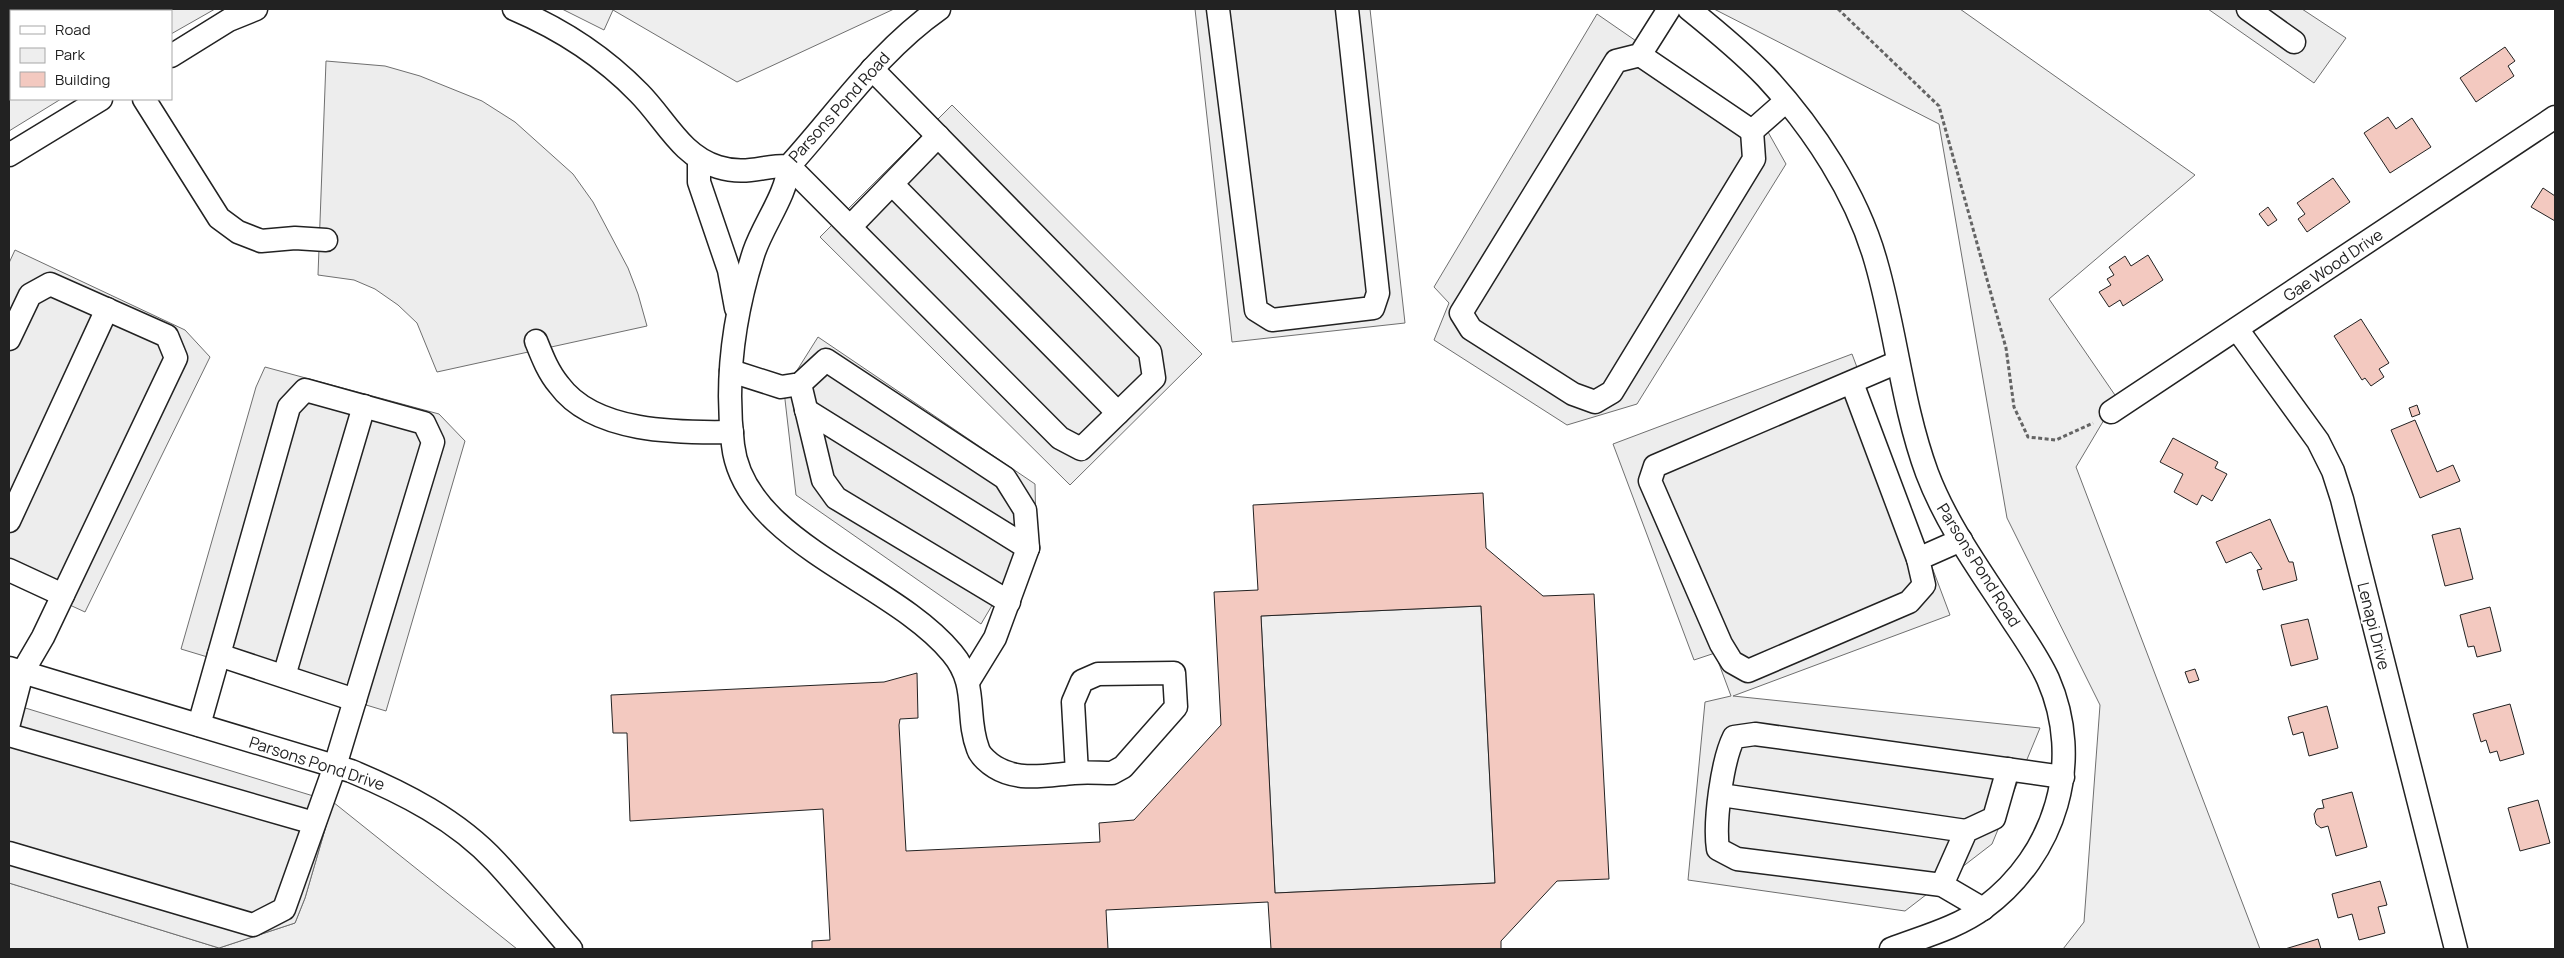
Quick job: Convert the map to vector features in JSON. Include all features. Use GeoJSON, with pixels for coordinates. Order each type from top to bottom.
{"type":"FeatureCollection","features":[{"type":"Feature","properties":{"kind":"street"},"geometry":{"type":"LineString","coordinates":[[172,55],[229,20],[256,9]]}},
{"type":"Feature","properties":{"kind":"street","name":"Parsons Pond Road"},"geometry":{"type":"LineString","coordinates":[[514,9],[543,21],[572,38],[609,65],[640,94],[683,146],[699,159],[717,167],[736,172],[789,166],[849,93],[890,50],[939,9]]}},
{"type":"Feature","properties":{"kind":"street"},"geometry":{"type":"LineString","coordinates":[[1218,9],[1256,310],[1272,320],[1373,308],[1378,293],[1347,9]]}},
{"type":"Feature","properties":{"kind":"street"},"geometry":{"type":"LineString","coordinates":[[1669,9],[1640,54],[1616,61],[1461,313],[1470,329],[1573,394],[1595,402],[1612,392],[1754,159],[1752,131]]}},
{"type":"Feature","properties":{"kind":"street","name":"Parsons Pond Road"},"geometry":{"type":"LineString","coordinates":[[1689,9],[1734,46],[1766,77],[1825,153],[1851,199],[1876,261],[1914,435],[1927,474],[1941,505],[1961,540],[2048,678],[2058,706],[2064,741],[2063,777],[2056,809],[2044,839],[2027,867],[2008,889],[1983,910],[1957,924],[1891,949]]}},
{"type":"Feature","properties":{"kind":"street"},"geometry":{"type":"LineString","coordinates":[[2248,9],[2294,42]]}},
{"type":"Feature","properties":{"kind":"street"},"geometry":{"type":"LineString","coordinates":[[1640,54],[1752,131]]}},
{"type":"Feature","properties":{"kind":"street"},"geometry":{"type":"LineString","coordinates":[[789,166],[1060,438],[1081,449],[1154,378],[1150,352],[872,69]]}},
{"type":"Feature","properties":{"kind":"street"},"geometry":{"type":"LineString","coordinates":[[9,156],[99,100]]}},
{"type":"Feature","properties":{"kind":"street"},"geometry":{"type":"LineString","coordinates":[[145,100],[219,218],[238,232],[261,241],[295,238],[326,240]]}},
{"type":"Feature","properties":{"kind":"street"},"geometry":{"type":"LineString","coordinates":[[1752,131],[1786,101]]}},
{"type":"Feature","properties":{"kind":"street","name":"Gae Wood Drive"},"geometry":{"type":"LineString","coordinates":[[2111,412],[2555,117]]}},
{"type":"Feature","properties":{"kind":"street"},"geometry":{"type":"LineString","coordinates":[[850,227],[938,136]]}},
{"type":"Feature","properties":{"kind":"street"},"geometry":{"type":"LineString","coordinates":[[699,159],[700,182],[730,270],[737,322]]}},
{"type":"Feature","properties":{"kind":"street"},"geometry":{"type":"LineString","coordinates":[[789,166],[788,179],[764,225],[754,252],[737,322],[731,371],[733,447],[750,491],[769,517],[790,536],[910,614],[953,653],[968,682],[978,752],[994,766],[1008,774],[1025,777],[1077,773],[1112,773],[1123,767],[1176,707],[1174,673],[1098,674],[1082,681],[1073,702],[1077,773]]}},
{"type":"Feature","properties":{"kind":"street"},"geometry":{"type":"LineString","coordinates":[[892,184],[1118,414]]}},
{"type":"Feature","properties":{"kind":"street"},"geometry":{"type":"LineString","coordinates":[[9,338],[30,295],[50,284],[167,336],[176,358],[63,595],[16,671],[9,723]]}},
{"type":"Feature","properties":{"kind":"street"},"geometry":{"type":"LineString","coordinates":[[9,521],[107,309]]}},
{"type":"Feature","properties":{"kind":"street","name":"Lenapi Drive"},"geometry":{"type":"LineString","coordinates":[[2237,329],[2318,440],[2333,471],[2342,499],[2456,949]]}},
{"type":"Feature","properties":{"kind":"street"},"geometry":{"type":"LineString","coordinates":[[536,341],[545,364],[559,386],[576,402],[594,414],[642,427],[732,432]]}},
{"type":"Feature","properties":{"kind":"street"},"geometry":{"type":"LineString","coordinates":[[731,371],[781,387],[800,384],[826,360],[1005,478],[1025,510],[1028,548],[995,638],[968,682]]}},
{"type":"Feature","properties":{"kind":"street"},"geometry":{"type":"LineString","coordinates":[[1852,384],[1918,559],[1924,585],[1909,602],[1748,671],[1732,662],[1721,644],[1650,481],[1655,466],[1852,384],[1898,362]]}},
{"type":"Feature","properties":{"kind":"street"},"geometry":{"type":"LineString","coordinates":[[800,384],[823,480],[836,498],[1009,602]]}},
{"type":"Feature","properties":{"kind":"street"},"geometry":{"type":"LineString","coordinates":[[9,853],[254,924],[284,909],[335,766],[433,442],[424,422],[305,390],[290,407],[199,725]]}},
{"type":"Feature","properties":{"kind":"street"},"geometry":{"type":"LineString","coordinates":[[284,676],[364,406]]}},
{"type":"Feature","properties":{"kind":"street"},"geometry":{"type":"LineString","coordinates":[[806,410],[1028,548]]}},
{"type":"Feature","properties":{"kind":"street"},"geometry":{"type":"LineString","coordinates":[[1918,559],[1961,540]]}},
{"type":"Feature","properties":{"kind":"street"},"geometry":{"type":"LineString","coordinates":[[9,570],[63,595]]}},
{"type":"Feature","properties":{"kind":"street"},"geometry":{"type":"LineString","coordinates":[[219,655],[355,700]]}},
{"type":"Feature","properties":{"kind":"street","name":"Parsons Pond Drive"},"geometry":{"type":"LineString","coordinates":[[16,671],[335,766],[389,786],[425,806],[465,834],[495,861],[571,949]]}},
{"type":"Feature","properties":{"kind":"street"},"geometry":{"type":"LineString","coordinates":[[1983,910],[1942,885],[1737,859],[1718,849],[1716,833],[1727,750],[1734,737],[1754,734],[2063,777]]}},
{"type":"Feature","properties":{"kind":"street"},"geometry":{"type":"LineString","coordinates":[[9,736],[314,823]]}},
{"type":"Feature","properties":{"kind":"street"},"geometry":{"type":"LineString","coordinates":[[1721,795],[1966,831],[1994,818],[2008,769]]}},
{"type":"Feature","properties":{"kind":"street"},"geometry":{"type":"LineString","coordinates":[[1942,885],[1966,831]]}},
{"type":"Feature","properties":{"kind":"path"},"geometry":{"type":"LineString","coordinates":[[1838,9],[1939,106],[2006,348],[2014,407],[2028,437],[2056,440],[2082,429],[2111,412]]}},
{"type":"Feature","properties":{"kind":"green space"},"geometry":{"type":"Polygon","coordinates":[[[9,9],[215,9],[172,33],[172,10],[10,10],[10,100],[59,100],[9,131],[9,9]]]}},
{"type":"Feature","properties":{"kind":"green space"},"geometry":{"type":"Polygon","coordinates":[[[562,9],[894,9],[737,82],[613,10],[604,30],[562,9]]]}},
{"type":"Feature","properties":{"kind":"green space"},"geometry":{"type":"Polygon","coordinates":[[[1714,9],[1960,9],[2195,175],[2049,299],[2117,398],[2076,467],[2260,949],[2063,949],[2084,922],[2100,705],[2007,518],[1939,124],[1714,9]]]}},
{"type":"Feature","properties":{"kind":"green space"},"geometry":{"type":"Polygon","coordinates":[[[1481,606],[1495,883],[1275,893],[1261,616],[1481,606]]]}},
{"type":"Feature","properties":{"kind":"green space"},"geometry":{"type":"Polygon","coordinates":[[[333,802],[517,949],[9,949],[9,883],[219,948],[295,923],[305,898],[333,802]]]}},
{"type":"Feature","properties":{"kind":"shaded area"},"geometry":{"type":"Polygon","coordinates":[[[1195,9],[1370,9],[1405,323],[1232,342],[1195,9]]]}},
{"type":"Feature","properties":{"kind":"shaded area"},"geometry":{"type":"Polygon","coordinates":[[[2208,9],[2302,9],[2346,38],[2314,83],[2208,9]]]}},
{"type":"Feature","properties":{"kind":"shaded area"},"geometry":{"type":"Polygon","coordinates":[[[1597,14],[1768,132],[1786,164],[1637,404],[1567,425],[1434,340],[1449,303],[1434,287],[1597,14]]]}},
{"type":"Feature","properties":{"kind":"shaded area"},"geometry":{"type":"Polygon","coordinates":[[[326,61],[385,66],[420,76],[482,101],[515,122],[573,174],[593,202],[628,268],[647,326],[437,372],[417,323],[398,305],[375,289],[354,280],[318,275],[326,61]]]}},
{"type":"Feature","properties":{"kind":"shaded area"},"geometry":{"type":"Polygon","coordinates":[[[952,105],[1202,354],[1070,485],[820,237],[952,105]]]}},
{"type":"Feature","properties":{"kind":"shaded area"},"geometry":{"type":"Polygon","coordinates":[[[15,250],[185,330],[210,357],[85,612],[9,577],[9,263],[15,250]]]}},
{"type":"Feature","properties":{"kind":"shaded area"},"geometry":{"type":"Polygon","coordinates":[[[818,337],[1035,484],[1036,531],[981,624],[796,495],[784,391],[818,337]]]}},
{"type":"Feature","properties":{"kind":"shaded area"},"geometry":{"type":"Polygon","coordinates":[[[1852,354],[1950,615],[1733,696],[2040,728],[1992,844],[1905,911],[1688,880],[1705,702],[1731,696],[1715,653],[1694,660],[1613,444],[1852,354]]]}},
{"type":"Feature","properties":{"kind":"shaded area"},"geometry":{"type":"Polygon","coordinates":[[[265,367],[439,414],[465,441],[386,711],[181,649],[256,387],[265,367]]]}},
{"type":"Feature","properties":{"kind":"shaded area"},"geometry":{"type":"Polygon","coordinates":[[[9,703],[333,802],[305,898],[295,923],[219,948],[9,883],[9,703]]]}},
{"type":"Feature","properties":{"kind":"building"},"geometry":{"type":"Polygon","coordinates":[[[2505,47],[2515,61],[2508,66],[2514,76],[2476,102],[2460,78],[2505,47]]]}},
{"type":"Feature","properties":{"kind":"building"},"geometry":{"type":"Polygon","coordinates":[[[2388,117],[2396,129],[2412,118],[2431,147],[2390,173],[2364,133],[2388,117]]]}},
{"type":"Feature","properties":{"kind":"building"},"geometry":{"type":"Polygon","coordinates":[[[2333,178],[2350,202],[2307,232],[2298,219],[2305,214],[2297,203],[2333,178]]]}},
{"type":"Feature","properties":{"kind":"building"},"geometry":{"type":"Polygon","coordinates":[[[2543,188],[2555,196],[2555,221],[2531,207],[2543,188]]]}},
{"type":"Feature","properties":{"kind":"building"},"geometry":{"type":"Polygon","coordinates":[[[2268,207],[2277,220],[2268,226],[2259,214],[2268,207]]]}},
{"type":"Feature","properties":{"kind":"building"},"geometry":{"type":"Polygon","coordinates":[[[2148,255],[2163,280],[2123,306],[2120,300],[2109,307],[2099,292],[2111,285],[2107,279],[2114,275],[2109,267],[2125,256],[2131,266],[2148,255]]]}},
{"type":"Feature","properties":{"kind":"building"},"geometry":{"type":"Polygon","coordinates":[[[2361,319],[2389,363],[2379,369],[2384,377],[2371,386],[2365,378],[2362,380],[2334,336],[2361,319]]]}},
{"type":"Feature","properties":{"kind":"building"},"geometry":{"type":"Polygon","coordinates":[[[2417,405],[2420,414],[2412,417],[2409,408],[2417,405]]]}},
{"type":"Feature","properties":{"kind":"building"},"geometry":{"type":"Polygon","coordinates":[[[2415,420],[2437,472],[2453,465],[2460,481],[2420,498],[2391,430],[2415,420]]]}},
{"type":"Feature","properties":{"kind":"building"},"geometry":{"type":"Polygon","coordinates":[[[2173,438],[2218,462],[2215,468],[2227,474],[2212,501],[2202,495],[2197,505],[2174,492],[2183,474],[2160,462],[2173,438]]]}},
{"type":"Feature","properties":{"kind":"building"},"geometry":{"type":"Polygon","coordinates":[[[1483,493],[1486,548],[1543,596],[1594,594],[1609,879],[1557,881],[1501,941],[1501,949],[1271,949],[1268,902],[1106,910],[1108,949],[812,949],[812,941],[830,940],[823,809],[630,821],[627,733],[613,733],[611,695],[884,682],[917,673],[918,718],[900,719],[899,725],[906,851],[1100,842],[1099,823],[1134,820],[1221,725],[1214,592],[1258,590],[1253,505],[1483,493]],[[1481,606],[1261,616],[1275,893],[1495,883],[1481,606]]]}},
{"type":"Feature","properties":{"kind":"building"},"geometry":{"type":"Polygon","coordinates":[[[2270,519],[2289,562],[2293,562],[2297,580],[2263,590],[2257,570],[2262,569],[2251,552],[2226,563],[2216,542],[2270,519]]]}},
{"type":"Feature","properties":{"kind":"building"},"geometry":{"type":"Polygon","coordinates":[[[2460,528],[2473,579],[2445,586],[2432,535],[2460,528]]]}},
{"type":"Feature","properties":{"kind":"building"},"geometry":{"type":"Polygon","coordinates":[[[2490,607],[2501,651],[2477,657],[2474,646],[2468,647],[2460,615],[2490,607]]]}},
{"type":"Feature","properties":{"kind":"building"},"geometry":{"type":"Polygon","coordinates":[[[2308,619],[2318,659],[2291,666],[2281,625],[2308,619]]]}},
{"type":"Feature","properties":{"kind":"building"},"geometry":{"type":"Polygon","coordinates":[[[2195,669],[2199,680],[2189,683],[2185,672],[2195,669]]]}},
{"type":"Feature","properties":{"kind":"building"},"geometry":{"type":"Polygon","coordinates":[[[2510,704],[2524,754],[2500,761],[2497,751],[2490,753],[2486,740],[2481,742],[2473,714],[2510,704]]]}},
{"type":"Feature","properties":{"kind":"building"},"geometry":{"type":"Polygon","coordinates":[[[2327,706],[2338,748],[2309,756],[2303,732],[2293,735],[2288,717],[2327,706]]]}},
{"type":"Feature","properties":{"kind":"building"},"geometry":{"type":"Polygon","coordinates":[[[2352,792],[2367,847],[2336,856],[2328,826],[2321,828],[2316,824],[2314,814],[2317,809],[2324,808],[2322,800],[2352,792]]]}},
{"type":"Feature","properties":{"kind":"building"},"geometry":{"type":"Polygon","coordinates":[[[2538,800],[2550,843],[2520,851],[2508,808],[2538,800]]]}},
{"type":"Feature","properties":{"kind":"building"},"geometry":{"type":"Polygon","coordinates":[[[2380,881],[2387,905],[2378,907],[2385,933],[2359,940],[2352,914],[2338,918],[2332,894],[2380,881]]]}},
{"type":"Feature","properties":{"kind":"building"},"geometry":{"type":"Polygon","coordinates":[[[2318,939],[2321,949],[2285,949],[2318,939]]]}}]}
